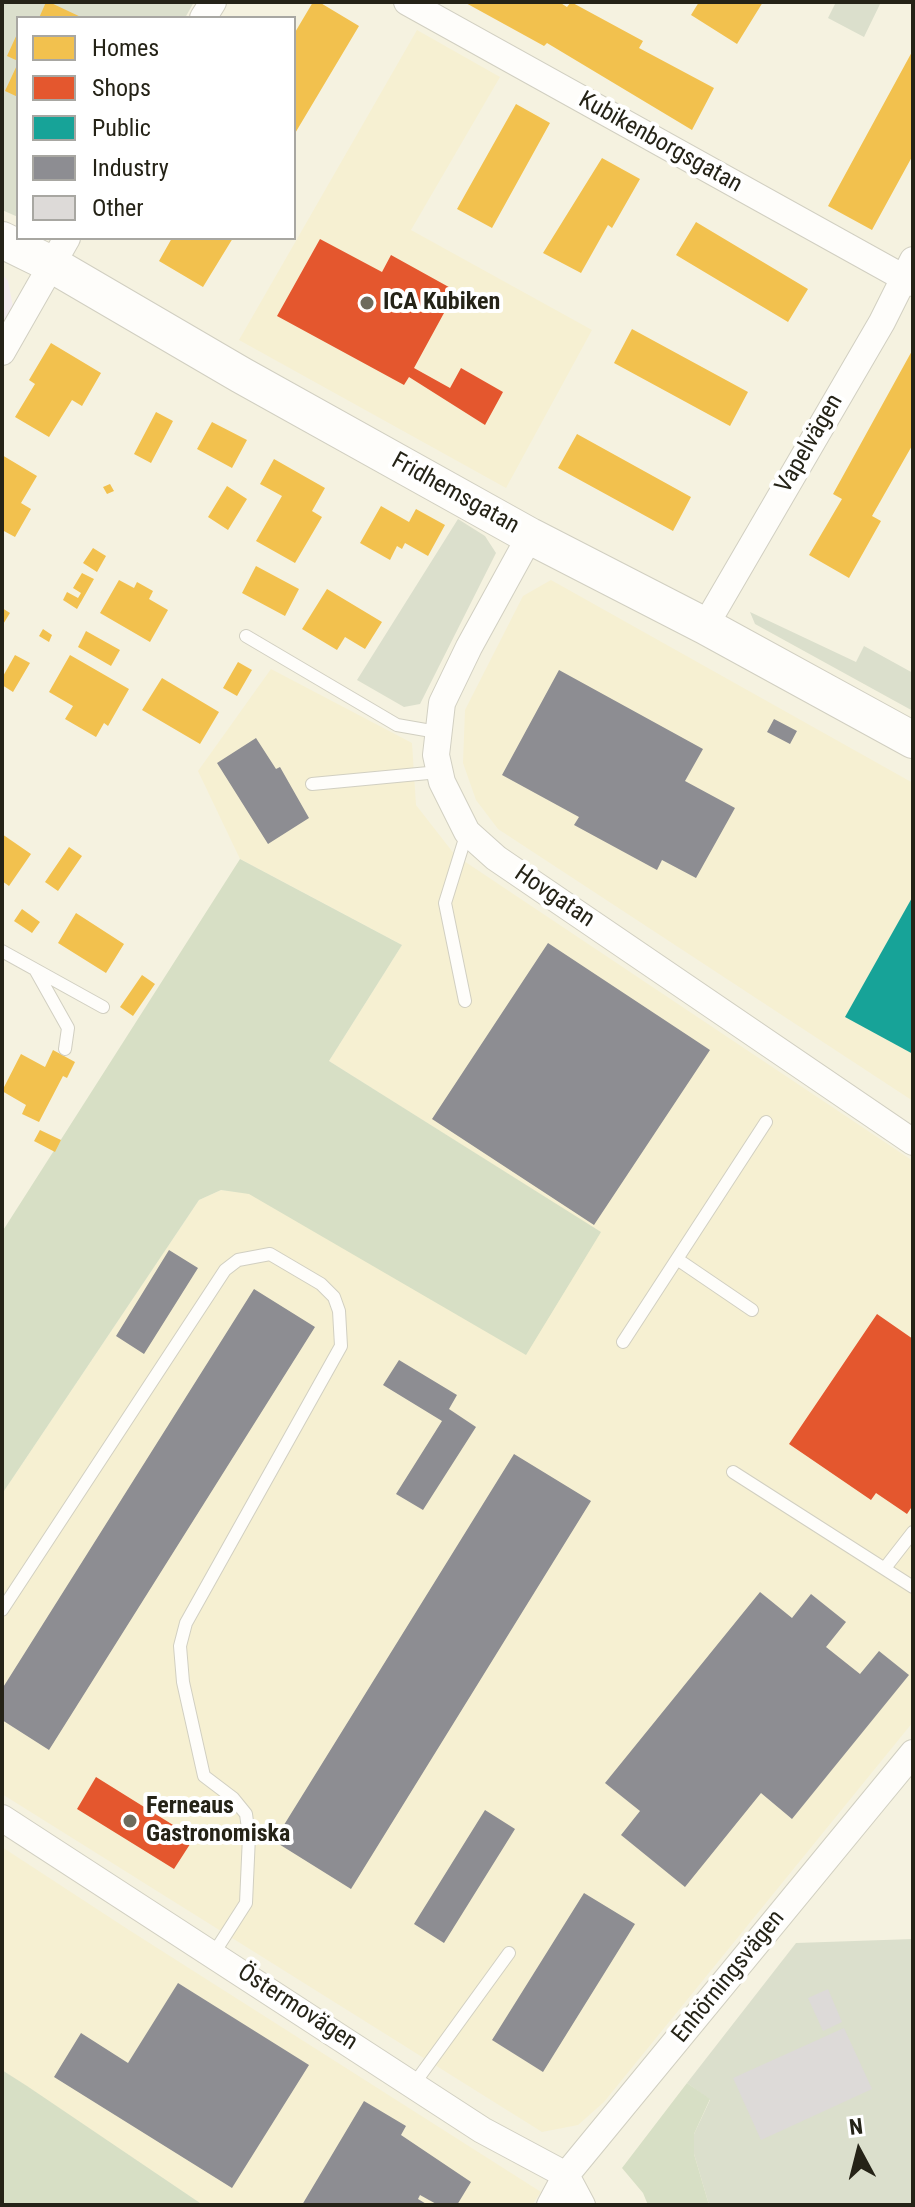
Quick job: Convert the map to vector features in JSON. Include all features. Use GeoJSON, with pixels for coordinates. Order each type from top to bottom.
{"type":"FeatureCollection","features":[{"type":"Feature","properties":{"kind":"street","name":"Kubikenborgsgatan"},"geometry":{"type":"LineString","coordinates":[[407,2],[910,274]]}},
{"type":"Feature","properties":{"kind":"street","name":"Fridhemsgatan"},"geometry":{"type":"LineString","coordinates":[[2,240],[59,251],[241,375],[530,536],[705,626],[913,740]]}},
{"type":"Feature","properties":{"kind":"street"},"geometry":{"type":"LineString","coordinates":[[2,352],[59,251]]}},
{"type":"Feature","properties":{"kind":"street","name":"Vapelvägen"},"geometry":{"type":"LineString","coordinates":[[705,626],[910,274]]}},
{"type":"Feature","properties":{"kind":"street","name":"Hovgatan"},"geometry":{"type":"LineString","coordinates":[[530,536],[442,703],[437,732],[439,772],[451,804],[467,832],[496,858],[913,1142]]}},
{"type":"Feature","properties":{"kind":"street","name":"Enhörningsvägen"},"geometry":{"type":"LineString","coordinates":[[550,2205],[566,2175],[913,1753]]}},
{"type":"Feature","properties":{"kind":"street","name":"Östermovägen"},"geometry":{"type":"LineString","coordinates":[[2,1818],[482,2130],[566,2175]]}},
{"type":"Feature","properties":{"kind":"street"},"geometry":{"type":"LineString","coordinates":[[566,2175],[582,2205]]}},
{"type":"Feature","properties":{"kind":"lane"},"geometry":{"type":"LineString","coordinates":[[246,636],[397,725],[437,732]]}},
{"type":"Feature","properties":{"kind":"lane"},"geometry":{"type":"LineString","coordinates":[[312,784],[439,772]]}},
{"type":"Feature","properties":{"kind":"lane"},"geometry":{"type":"LineString","coordinates":[[465,1001],[445,903],[467,832]]}},
{"type":"Feature","properties":{"kind":"lane"},"geometry":{"type":"LineString","coordinates":[[2,951],[103,1007]]}},
{"type":"Feature","properties":{"kind":"lane"},"geometry":{"type":"LineString","coordinates":[[36,971],[68,1028],[65,1049]]}},
{"type":"Feature","properties":{"kind":"lane"},"geometry":{"type":"LineString","coordinates":[[623,1342],[766,1122]]}},
{"type":"Feature","properties":{"kind":"lane"},"geometry":{"type":"LineString","coordinates":[[2,1610],[225,1270],[238,1260],[270,1254],[321,1284],[334,1297],[339,1311],[341,1346],[186,1623],[180,1646],[183,1682],[204,1776],[233,1798],[246,1814],[249,1836],[246,1903],[214,1953]]}},
{"type":"Feature","properties":{"kind":"lane"},"geometry":{"type":"LineString","coordinates":[[677,1259],[752,1310]]}},
{"type":"Feature","properties":{"kind":"lane"},"geometry":{"type":"LineString","coordinates":[[733,1472],[913,1587]]}},
{"type":"Feature","properties":{"kind":"lane"},"geometry":{"type":"LineString","coordinates":[[885,1568],[913,1532]]}},
{"type":"Feature","properties":{"kind":"lane"},"geometry":{"type":"LineString","coordinates":[[414,2084],[509,1953]]}},
{"type":"Feature","properties":{"kind":"shaded area"},"geometry":{"type":"Polygon","coordinates":[[[417,30],[500,77],[411,230],[592,330],[506,488],[239,340],[417,30]]]}},
{"type":"Feature","properties":{"kind":"shaded area"},"geometry":{"type":"Polygon","coordinates":[[[2,274],[8,281],[13,307],[2,325],[2,274]]]}},
{"type":"Feature","properties":{"kind":"shaded area"},"geometry":{"type":"Polygon","coordinates":[[[551,580],[913,783],[913,1101],[498,829],[476,800],[463,763],[465,710],[523,596],[551,580]]]}},
{"type":"Feature","properties":{"kind":"shaded area"},"geometry":{"type":"Polygon","coordinates":[[[271,669],[412,743],[416,805],[455,855],[913,1161],[913,1722],[604,2102],[578,2125],[542,2132],[2,1794],[2,1494],[199,1200],[221,1190],[601,1233],[329,1061],[402,945],[240,859],[198,771],[271,669]]]}},
{"type":"Feature","properties":{"kind":"shaded area"},"geometry":{"type":"Polygon","coordinates":[[[2,1847],[541,2192],[532,2205],[203,2205],[2,2070],[2,1847]]]}},
{"type":"Feature","properties":{"kind":"green space"},"geometry":{"type":"Polygon","coordinates":[[[4,2],[194,2],[186,16],[16,16],[16,216],[2,210],[4,2]]]}},
{"type":"Feature","properties":{"kind":"green space"},"geometry":{"type":"Polygon","coordinates":[[[836,2],[881,2],[864,37],[828,18],[836,2]]]}},
{"type":"Feature","properties":{"kind":"green space"},"geometry":{"type":"Polygon","coordinates":[[[458,519],[485,536],[496,553],[420,704],[404,707],[357,680],[458,519]]]}},
{"type":"Feature","properties":{"kind":"green space"},"geometry":{"type":"Polygon","coordinates":[[[750,612],[856,662],[864,646],[913,673],[913,711],[755,624],[750,612]]]}},
{"type":"Feature","properties":{"kind":"green space"},"geometry":{"type":"Polygon","coordinates":[[[240,859],[402,945],[329,1061],[601,1232],[526,1355],[249,1194],[221,1190],[199,1200],[2,1494],[2,1232],[240,859]]]}},
{"type":"Feature","properties":{"kind":"green space"},"geometry":{"type":"Polygon","coordinates":[[[913,1939],[913,2205],[709,2205],[694,2154],[694,2134],[710,2100],[687,2083],[796,1943],[913,1939]]]}},
{"type":"Feature","properties":{"kind":"green space"},"geometry":{"type":"Polygon","coordinates":[[[2,2070],[27,2086],[203,2205],[2,2205],[2,2070]]]}},
{"type":"Feature","properties":{"kind":"green space"},"geometry":{"type":"Polygon","coordinates":[[[687,2083],[710,2099],[694,2134],[694,2154],[709,2205],[648,2205],[643,2193],[622,2168],[687,2083]]]}},
{"type":"Feature","properties":{"kind":"building: Homes"},"geometry":{"type":"Polygon","coordinates":[[[46,2],[49,2],[79,16],[40,16],[46,2]]]}},
{"type":"Feature","properties":{"kind":"building: Homes"},"geometry":{"type":"Polygon","coordinates":[[[313,2],[319,2],[359,26],[296,132],[296,31],[313,2]]]}},
{"type":"Feature","properties":{"kind":"building: Homes"},"geometry":{"type":"Polygon","coordinates":[[[464,2],[559,2],[567,7],[571,2],[643,41],[639,48],[714,88],[692,130],[547,43],[544,46],[464,2]]]}},
{"type":"Feature","properties":{"kind":"building: Homes"},"geometry":{"type":"Polygon","coordinates":[[[699,2],[763,2],[737,44],[691,15],[699,2]]]}},
{"type":"Feature","properties":{"kind":"building: Homes"},"geometry":{"type":"Polygon","coordinates":[[[16,36],[16,60],[7,56],[16,36]]]}},
{"type":"Feature","properties":{"kind":"building: Homes"},"geometry":{"type":"Polygon","coordinates":[[[913,50],[913,155],[872,230],[828,206],[913,50]]]}},
{"type":"Feature","properties":{"kind":"building: Homes"},"geometry":{"type":"Polygon","coordinates":[[[16,67],[16,96],[5,91],[16,67]]]}},
{"type":"Feature","properties":{"kind":"building: Homes"},"geometry":{"type":"Polygon","coordinates":[[[516,104],[550,123],[492,228],[457,209],[516,104]]]}},
{"type":"Feature","properties":{"kind":"building: Homes"},"geometry":{"type":"Polygon","coordinates":[[[602,158],[640,179],[612,228],[608,225],[581,273],[543,253],[602,158]]]}},
{"type":"Feature","properties":{"kind":"building: Homes"},"geometry":{"type":"Polygon","coordinates":[[[696,222],[808,289],[788,322],[676,255],[696,222]]]}},
{"type":"Feature","properties":{"kind":"building: Homes"},"geometry":{"type":"Polygon","coordinates":[[[171,240],[232,240],[203,287],[159,261],[171,240]]]}},
{"type":"Feature","properties":{"kind":"building: Homes"},"geometry":{"type":"Polygon","coordinates":[[[632,329],[748,392],[730,426],[614,363],[632,329]]]}},
{"type":"Feature","properties":{"kind":"building: Homes"},"geometry":{"type":"Polygon","coordinates":[[[51,343],[101,373],[82,406],[72,400],[49,437],[15,417],[35,384],[29,380],[51,343]]]}},
{"type":"Feature","properties":{"kind":"building: Homes"},"geometry":{"type":"Polygon","coordinates":[[[913,349],[913,444],[872,516],[881,521],[849,578],[809,555],[842,499],[833,494],[913,349]]]}},
{"type":"Feature","properties":{"kind":"building: Homes"},"geometry":{"type":"Polygon","coordinates":[[[156,412],[173,421],[151,463],[134,454],[156,412]]]}},
{"type":"Feature","properties":{"kind":"building: Homes"},"geometry":{"type":"Polygon","coordinates":[[[212,422],[247,440],[232,468],[197,449],[212,422]]]}},
{"type":"Feature","properties":{"kind":"building: Homes"},"geometry":{"type":"Polygon","coordinates":[[[577,434],[691,497],[673,531],[558,468],[577,434]]]}},
{"type":"Feature","properties":{"kind":"building: Homes"},"geometry":{"type":"Polygon","coordinates":[[[2,455],[37,476],[21,503],[31,509],[15,537],[2,530],[2,455]]]}},
{"type":"Feature","properties":{"kind":"building: Homes"},"geometry":{"type":"Polygon","coordinates":[[[274,459],[325,488],[312,511],[322,517],[295,563],[256,541],[282,496],[260,484],[274,459]]]}},
{"type":"Feature","properties":{"kind":"building: Homes"},"geometry":{"type":"Polygon","coordinates":[[[110,484],[114,491],[107,494],[103,487],[110,484]]]}},
{"type":"Feature","properties":{"kind":"building: Homes"},"geometry":{"type":"Polygon","coordinates":[[[227,486],[247,499],[228,530],[208,517],[227,486]]]}},
{"type":"Feature","properties":{"kind":"building: Homes"},"geometry":{"type":"Polygon","coordinates":[[[381,506],[409,522],[416,509],[445,525],[428,556],[405,543],[402,549],[397,546],[390,560],[360,543],[381,506]]]}},
{"type":"Feature","properties":{"kind":"building: Homes"},"geometry":{"type":"Polygon","coordinates":[[[93,548],[106,556],[97,572],[83,563],[93,548]]]}},
{"type":"Feature","properties":{"kind":"building: Homes"},"geometry":{"type":"Polygon","coordinates":[[[256,566],[299,589],[285,616],[242,593],[256,566]]]}},
{"type":"Feature","properties":{"kind":"building: Homes"},"geometry":{"type":"Polygon","coordinates":[[[82,573],[94,579],[77,609],[63,600],[67,592],[78,598],[81,593],[73,588],[82,573]]]}},
{"type":"Feature","properties":{"kind":"building: Homes"},"geometry":{"type":"Polygon","coordinates":[[[119,580],[134,588],[137,582],[153,591],[149,599],[168,610],[150,642],[100,613],[119,580]]]}},
{"type":"Feature","properties":{"kind":"building: Homes"},"geometry":{"type":"Polygon","coordinates":[[[327,589],[382,622],[365,649],[345,637],[337,650],[302,629],[327,589]]]}},
{"type":"Feature","properties":{"kind":"building: Homes"},"geometry":{"type":"Polygon","coordinates":[[[2,608],[10,613],[2,626],[2,608]]]}},
{"type":"Feature","properties":{"kind":"building: Homes"},"geometry":{"type":"Polygon","coordinates":[[[43,629],[52,635],[49,642],[39,636],[43,629]]]}},
{"type":"Feature","properties":{"kind":"building: Homes"},"geometry":{"type":"Polygon","coordinates":[[[86,631],[120,650],[111,666],[78,647],[86,631]]]}},
{"type":"Feature","properties":{"kind":"building: Homes"},"geometry":{"type":"Polygon","coordinates":[[[15,655],[30,663],[13,692],[2,685],[2,678],[15,655]]]}},
{"type":"Feature","properties":{"kind":"building: Homes"},"geometry":{"type":"Polygon","coordinates":[[[70,655],[129,689],[108,726],[104,723],[96,737],[65,719],[73,706],[49,692],[70,655]]]}},
{"type":"Feature","properties":{"kind":"building: Homes"},"geometry":{"type":"Polygon","coordinates":[[[238,662],[252,670],[237,696],[223,688],[238,662]]]}},
{"type":"Feature","properties":{"kind":"building: Homes"},"geometry":{"type":"Polygon","coordinates":[[[162,678],[219,712],[200,744],[142,710],[162,678]]]}},
{"type":"Feature","properties":{"kind":"building: Homes"},"geometry":{"type":"Polygon","coordinates":[[[2,834],[31,854],[9,886],[2,881],[2,834]]]}},
{"type":"Feature","properties":{"kind":"building: Homes"},"geometry":{"type":"Polygon","coordinates":[[[69,847],[82,856],[58,891],[45,882],[69,847]]]}},
{"type":"Feature","properties":{"kind":"building: Homes"},"geometry":{"type":"Polygon","coordinates":[[[22,909],[40,922],[32,933],[14,921],[22,909]]]}},
{"type":"Feature","properties":{"kind":"building: Homes"},"geometry":{"type":"Polygon","coordinates":[[[76,913],[124,944],[106,973],[58,943],[76,913]]]}},
{"type":"Feature","properties":{"kind":"building: Homes"},"geometry":{"type":"Polygon","coordinates":[[[142,975],[155,984],[133,1016],[120,1007],[142,975]]]}},
{"type":"Feature","properties":{"kind":"building: Homes"},"geometry":{"type":"Polygon","coordinates":[[[53,1050],[75,1062],[67,1078],[63,1076],[39,1122],[22,1114],[26,1105],[2,1091],[21,1054],[45,1067],[53,1050]]]}},
{"type":"Feature","properties":{"kind":"building: Homes"},"geometry":{"type":"Polygon","coordinates":[[[40,1130],[61,1140],[55,1152],[34,1141],[40,1130]]]}},
{"type":"Feature","properties":{"kind":"building: Shops","name":"ICA Kubiken"},"geometry":{"type":"Polygon","coordinates":[[[320,239],[382,272],[391,255],[456,291],[414,368],[450,388],[461,368],[503,392],[485,425],[409,377],[404,385],[277,316],[320,239]]]}},
{"type":"Feature","properties":{"kind":"building: Shops"},"geometry":{"type":"Polygon","coordinates":[[[877,1314],[913,1339],[913,1505],[907,1514],[876,1493],[871,1500],[789,1444],[877,1314]]]}},
{"type":"Feature","properties":{"kind":"building: Shops"},"geometry":{"type":"Polygon","coordinates":[[[96,1777],[194,1838],[174,1869],[77,1809],[96,1777]]]}},
{"type":"Feature","properties":{"kind":"building: Public"},"geometry":{"type":"Polygon","coordinates":[[[913,896],[913,1054],[845,1017],[913,896]]]}},
{"type":"Feature","properties":{"kind":"building: Industry"},"geometry":{"type":"Polygon","coordinates":[[[559,670],[703,749],[685,781],[735,808],[696,878],[662,860],[657,870],[574,825],[579,817],[502,775],[559,670]]]}},
{"type":"Feature","properties":{"kind":"building: Industry"},"geometry":{"type":"Polygon","coordinates":[[[774,719],[797,731],[790,744],[767,732],[774,719]]]}},
{"type":"Feature","properties":{"kind":"building: Industry"},"geometry":{"type":"Polygon","coordinates":[[[256,738],[276,769],[280,767],[309,818],[268,844],[217,763],[256,738]]]}},
{"type":"Feature","properties":{"kind":"building: Industry"},"geometry":{"type":"Polygon","coordinates":[[[548,943],[710,1050],[594,1225],[432,1119],[548,943]]]}},
{"type":"Feature","properties":{"kind":"building: Industry"},"geometry":{"type":"Polygon","coordinates":[[[169,1250],[198,1268],[144,1354],[116,1336],[169,1250]]]}},
{"type":"Feature","properties":{"kind":"building: Industry"},"geometry":{"type":"Polygon","coordinates":[[[254,1289],[315,1327],[49,1750],[2,1720],[2,1689],[254,1289]]]}},
{"type":"Feature","properties":{"kind":"building: Industry"},"geometry":{"type":"Polygon","coordinates":[[[399,1360],[457,1395],[449,1409],[476,1427],[423,1510],[396,1494],[442,1421],[383,1385],[399,1360]]]}},
{"type":"Feature","properties":{"kind":"building: Industry"},"geometry":{"type":"Polygon","coordinates":[[[514,1454],[591,1501],[351,1889],[274,1841],[514,1454]]]}},
{"type":"Feature","properties":{"kind":"building: Industry"},"geometry":{"type":"Polygon","coordinates":[[[760,1592],[792,1618],[811,1594],[846,1622],[826,1647],[860,1674],[879,1651],[909,1675],[792,1819],[761,1793],[685,1887],[621,1835],[640,1811],[605,1783],[760,1592]]]}},
{"type":"Feature","properties":{"kind":"building: Industry"},"geometry":{"type":"Polygon","coordinates":[[[485,1810],[515,1829],[444,1943],[414,1924],[485,1810]]]}},
{"type":"Feature","properties":{"kind":"building: Industry"},"geometry":{"type":"Polygon","coordinates":[[[584,1893],[635,1924],[543,2072],[492,2040],[584,1893]]]}},
{"type":"Feature","properties":{"kind":"building: Industry"},"geometry":{"type":"Polygon","coordinates":[[[178,1983],[309,2065],[232,2188],[54,2077],[81,2033],[128,2063],[178,1983]]]}},
{"type":"Feature","properties":{"kind":"building: Industry"},"geometry":{"type":"Polygon","coordinates":[[[364,2101],[406,2126],[401,2135],[471,2182],[457,2205],[438,2205],[420,2195],[418,2199],[428,2205],[302,2205],[364,2101]]]}},
{"type":"Feature","properties":{"kind":"building: Other"},"geometry":{"type":"Polygon","coordinates":[[[828,1989],[842,2022],[823,2031],[808,1998],[828,1989]]]}},
{"type":"Feature","properties":{"kind":"building: Other"},"geometry":{"type":"Polygon","coordinates":[[[844,2028],[872,2089],[761,2140],[733,2078],[844,2028]]]}},
{"type":"Feature","properties":{"kind":"place","name":"ICA Kubiken"},"geometry":{"type":"Point","coordinates":[367,303]}},
{"type":"Feature","properties":{"kind":"place","name":"Ferneaus Gastronomiska"},"geometry":{"type":"Point","coordinates":[130,1821]}}]}
